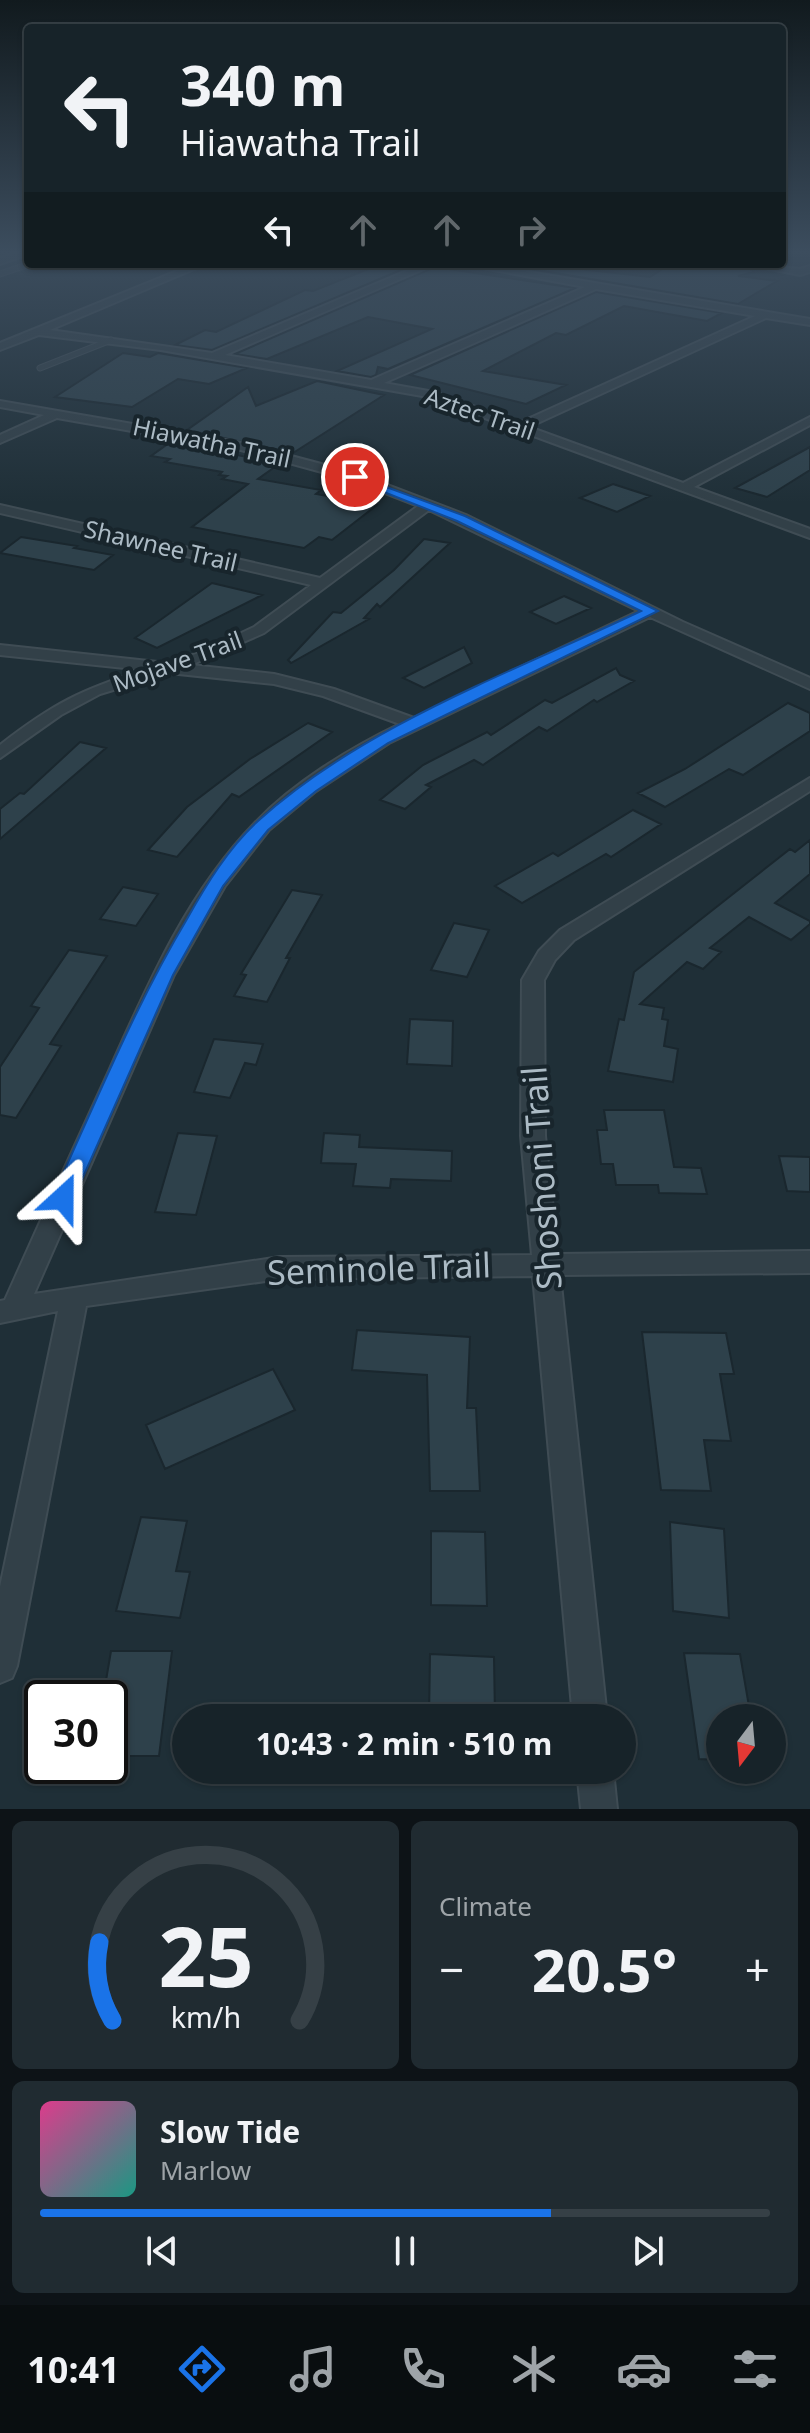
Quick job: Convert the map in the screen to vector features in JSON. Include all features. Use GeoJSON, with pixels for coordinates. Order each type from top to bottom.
{"type":"FeatureCollection","features":[{"type":"Feature","properties":{"kind":"street"},"geometry":{"type":"LineString","coordinates":[[0,347],[34,334]]}},
{"type":"Feature","properties":{"kind":"street","name":"Aztec Trail"},"geometry":{"type":"LineString","coordinates":[[61,334],[214,356],[440,397],[810,534]]}},
{"type":"Feature","properties":{"kind":"street"},"geometry":{"type":"LineString","coordinates":[[214,356],[265,334]]}},
{"type":"Feature","properties":{"kind":"street"},"geometry":{"type":"LineString","coordinates":[[374,383],[485,334]]}},
{"type":"Feature","properties":{"kind":"street"},"geometry":{"type":"LineString","coordinates":[[521,426],[721,334]]}},
{"type":"Feature","properties":{"kind":"street","name":"Hiawatha Trail"},"geometry":{"type":"LineString","coordinates":[[0,404],[292,458],[355,477],[427,505],[810,684]]}},
{"type":"Feature","properties":{"kind":"street"},"geometry":{"type":"LineString","coordinates":[[0,439],[58,413]]}},
{"type":"Feature","properties":{"kind":"street"},"geometry":{"type":"LineString","coordinates":[[684,487],[810,420]]}},
{"type":"Feature","properties":{"kind":"street","name":"Mojave Trail"},"geometry":{"type":"LineString","coordinates":[[0,753],[55,711],[94,691],[205,656],[259,630],[427,505]]}},
{"type":"Feature","properties":{"kind":"street","name":"Shawnee Trail"},"geometry":{"type":"LineString","coordinates":[[0,509],[322,583]]}},
{"type":"Feature","properties":{"kind":"street"},"geometry":{"type":"LineString","coordinates":[[7,1311],[163,975],[216,884],[262,826],[298,797],[383,739],[651,611]]}},
{"type":"Feature","properties":{"kind":"street"},"geometry":{"type":"LineString","coordinates":[[0,650],[298,684],[415,724]]}},
{"type":"Feature","properties":{"kind":"street","name":"Shoshoni Trail"},"geometry":{"type":"LineString","coordinates":[[589,1704],[533,1136],[533,980],[546,956],[567,935],[810,783]]}},
{"type":"Feature","properties":{"kind":"street","name":"Seminole Trail"},"geometry":{"type":"LineString","coordinates":[[7,1311],[74,1297],[280,1268],[810,1262]]}},
{"type":"Feature","properties":{"kind":"street"},"geometry":{"type":"LineString","coordinates":[[0,1666],[74,1297]]}},
{"type":"Feature","properties":{"kind":"street"},"geometry":{"type":"LineString","coordinates":[[596,1784],[599,1809]]}},
{"type":"Feature","properties":{"kind":"lane"},"geometry":{"type":"LineString","coordinates":[[40,368],[111,340]]}},
{"type":"Feature","properties":{"kind":"building"},"geometry":{"type":"Polygon","coordinates":[[[196,334],[249,334],[212,350],[175,345],[196,334]]]}},
{"type":"Feature","properties":{"kind":"building"},"geometry":{"type":"Polygon","coordinates":[[[280,334],[326,334],[267,359],[235,354],[280,334]]]}},
{"type":"Feature","properties":{"kind":"building"},"geometry":{"type":"Polygon","coordinates":[[[420,334],[468,334],[388,369],[378,367],[376,375],[371,377],[337,371],[420,334]]]}},
{"type":"Feature","properties":{"kind":"building"},"geometry":{"type":"Polygon","coordinates":[[[501,334],[553,334],[483,371],[566,385],[526,404],[410,375],[501,334]]]}},
{"type":"Feature","properties":{"kind":"building"},"geometry":{"type":"Polygon","coordinates":[[[123,353],[150,357],[158,353],[247,368],[209,384],[178,379],[132,407],[55,397],[123,353]]]}},
{"type":"Feature","properties":{"kind":"building"},"geometry":{"type":"Polygon","coordinates":[[[317,381],[384,395],[293,453],[187,430],[248,387],[256,406],[317,381]]]}},
{"type":"Feature","properties":{"kind":"building"},"geometry":{"type":"Polygon","coordinates":[[[172,441],[279,464],[258,479],[321,490],[316,494],[377,505],[332,540],[319,537],[304,548],[192,527],[248,484],[222,479],[227,476],[219,475],[222,472],[165,462],[170,459],[151,456],[172,441]]]}},
{"type":"Feature","properties":{"kind":"building"},"geometry":{"type":"Polygon","coordinates":[[[810,447],[810,470],[767,497],[735,488],[810,447]]]}},
{"type":"Feature","properties":{"kind":"building"},"geometry":{"type":"Polygon","coordinates":[[[613,484],[650,496],[617,512],[580,498],[613,484]]]}},
{"type":"Feature","properties":{"kind":"building"},"geometry":{"type":"Polygon","coordinates":[[[21,537],[113,555],[94,570],[0,553],[21,537]]]}},
{"type":"Feature","properties":{"kind":"building"},"geometry":{"type":"Polygon","coordinates":[[[424,539],[450,543],[380,607],[377,604],[364,618],[369,619],[291,663],[288,660],[333,612],[341,613],[394,570],[424,539]]]}},
{"type":"Feature","properties":{"kind":"building"},"geometry":{"type":"Polygon","coordinates":[[[212,583],[262,595],[157,648],[135,638],[212,583]]]}},
{"type":"Feature","properties":{"kind":"building"},"geometry":{"type":"Polygon","coordinates":[[[564,596],[591,608],[556,624],[530,612],[564,596]]]}},
{"type":"Feature","properties":{"kind":"building"},"geometry":{"type":"Polygon","coordinates":[[[464,647],[472,663],[424,688],[403,678],[464,647]]]}},
{"type":"Feature","properties":{"kind":"building"},"geometry":{"type":"Polygon","coordinates":[[[616,668],[620,675],[634,681],[597,702],[594,700],[547,731],[539,727],[483,765],[474,760],[426,785],[431,787],[405,809],[380,800],[423,765],[487,732],[491,735],[545,700],[552,703],[616,668]]]}},
{"type":"Feature","properties":{"kind":"building"},"geometry":{"type":"Polygon","coordinates":[[[788,703],[810,713],[810,731],[743,775],[729,769],[665,807],[638,793],[685,769],[788,703]]]}},
{"type":"Feature","properties":{"kind":"building"},"geometry":{"type":"Polygon","coordinates":[[[308,723],[332,732],[239,797],[232,794],[177,857],[148,850],[187,807],[250,759],[308,723]]]}},
{"type":"Feature","properties":{"kind":"building"},"geometry":{"type":"Polygon","coordinates":[[[80,742],[106,748],[0,839],[0,809],[20,793],[24,794],[80,742]]]}},
{"type":"Feature","properties":{"kind":"building"},"geometry":{"type":"Polygon","coordinates":[[[633,810],[661,824],[611,857],[606,854],[522,903],[495,886],[553,853],[558,856],[633,810]]]}},
{"type":"Feature","properties":{"kind":"building"},"geometry":{"type":"Polygon","coordinates":[[[810,840],[810,874],[775,903],[810,921],[810,924],[791,940],[749,917],[710,948],[721,952],[703,969],[687,962],[640,1004],[664,1008],[662,1019],[668,1020],[664,1046],[678,1049],[673,1082],[608,1071],[619,1019],[624,1020],[634,972],[790,849],[795,852],[810,840]]]}},
{"type":"Feature","properties":{"kind":"building"},"geometry":{"type":"Polygon","coordinates":[[[123,887],[158,894],[136,926],[100,919],[123,887]]]}},
{"type":"Feature","properties":{"kind":"building"},"geometry":{"type":"Polygon","coordinates":[[[292,890],[322,895],[286,958],[290,958],[267,1002],[234,996],[246,975],[241,974],[292,890]]]}},
{"type":"Feature","properties":{"kind":"building"},"geometry":{"type":"Polygon","coordinates":[[[454,923],[489,930],[467,977],[431,970],[454,923]]]}},
{"type":"Feature","properties":{"kind":"building"},"geometry":{"type":"Polygon","coordinates":[[[69,950],[107,956],[50,1044],[61,1046],[16,1118],[0,1115],[0,1067],[39,1008],[31,1006],[69,950]]]}},
{"type":"Feature","properties":{"kind":"building"},"geometry":{"type":"Polygon","coordinates":[[[410,1019],[453,1021],[452,1066],[407,1064],[410,1019]]]}},
{"type":"Feature","properties":{"kind":"building"},"geometry":{"type":"Polygon","coordinates":[[[214,1039],[263,1044],[256,1065],[245,1063],[230,1098],[194,1092],[214,1039]]]}},
{"type":"Feature","properties":{"kind":"building"},"geometry":{"type":"Polygon","coordinates":[[[604,1110],[664,1110],[674,1167],[701,1168],[707,1194],[659,1193],[658,1185],[616,1185],[613,1164],[601,1164],[597,1130],[607,1130],[604,1110]]]}},
{"type":"Feature","properties":{"kind":"building"},"geometry":{"type":"Polygon","coordinates":[[[178,1133],[217,1136],[196,1215],[155,1212],[178,1133]]]}},
{"type":"Feature","properties":{"kind":"building"},"geometry":{"type":"Polygon","coordinates":[[[324,1133],[360,1135],[359,1147],[452,1151],[451,1181],[391,1179],[390,1188],[353,1186],[356,1164],[321,1163],[324,1133]]]}},
{"type":"Feature","properties":{"kind":"building"},"geometry":{"type":"Polygon","coordinates":[[[779,1156],[810,1157],[810,1192],[787,1191],[779,1156]]]}},
{"type":"Feature","properties":{"kind":"building"},"geometry":{"type":"Polygon","coordinates":[[[357,1330],[470,1337],[467,1408],[476,1408],[480,1491],[430,1491],[427,1375],[352,1370],[357,1330]]]}},
{"type":"Feature","properties":{"kind":"building"},"geometry":{"type":"Polygon","coordinates":[[[642,1332],[726,1333],[734,1374],[720,1374],[731,1441],[704,1440],[711,1491],[661,1490],[642,1332]]]}},
{"type":"Feature","properties":{"kind":"building"},"geometry":{"type":"Polygon","coordinates":[[[273,1369],[295,1410],[165,1469],[146,1425],[273,1369]]]}},
{"type":"Feature","properties":{"kind":"building"},"geometry":{"type":"Polygon","coordinates":[[[141,1517],[187,1521],[176,1571],[190,1572],[180,1618],[116,1611],[141,1517]]]}},
{"type":"Feature","properties":{"kind":"building"},"geometry":{"type":"Polygon","coordinates":[[[670,1522],[724,1529],[729,1618],[673,1611],[670,1522]]]}},
{"type":"Feature","properties":{"kind":"building"},"geometry":{"type":"Polygon","coordinates":[[[431,1531],[485,1532],[487,1606],[431,1605],[431,1531]]]}},
{"type":"Feature","properties":{"kind":"building"},"geometry":{"type":"Polygon","coordinates":[[[111,1651],[172,1651],[159,1756],[128,1756],[128,1680],[106,1680],[111,1651]]]}},
{"type":"Feature","properties":{"kind":"building"},"geometry":{"type":"Polygon","coordinates":[[[684,1653],[740,1654],[749,1704],[706,1704],[706,1759],[699,1759],[684,1653]]]}},
{"type":"Feature","properties":{"kind":"building"},"geometry":{"type":"Polygon","coordinates":[[[430,1654],[494,1657],[495,1704],[429,1704],[430,1654]]]}},
{"type":"Feature","properties":{"kind":"route"},"geometry":{"type":"LineString","coordinates":[[63,1198],[163,975],[216,884],[262,826],[310,787],[383,739],[651,611],[461,518],[355,477]]}}]}
